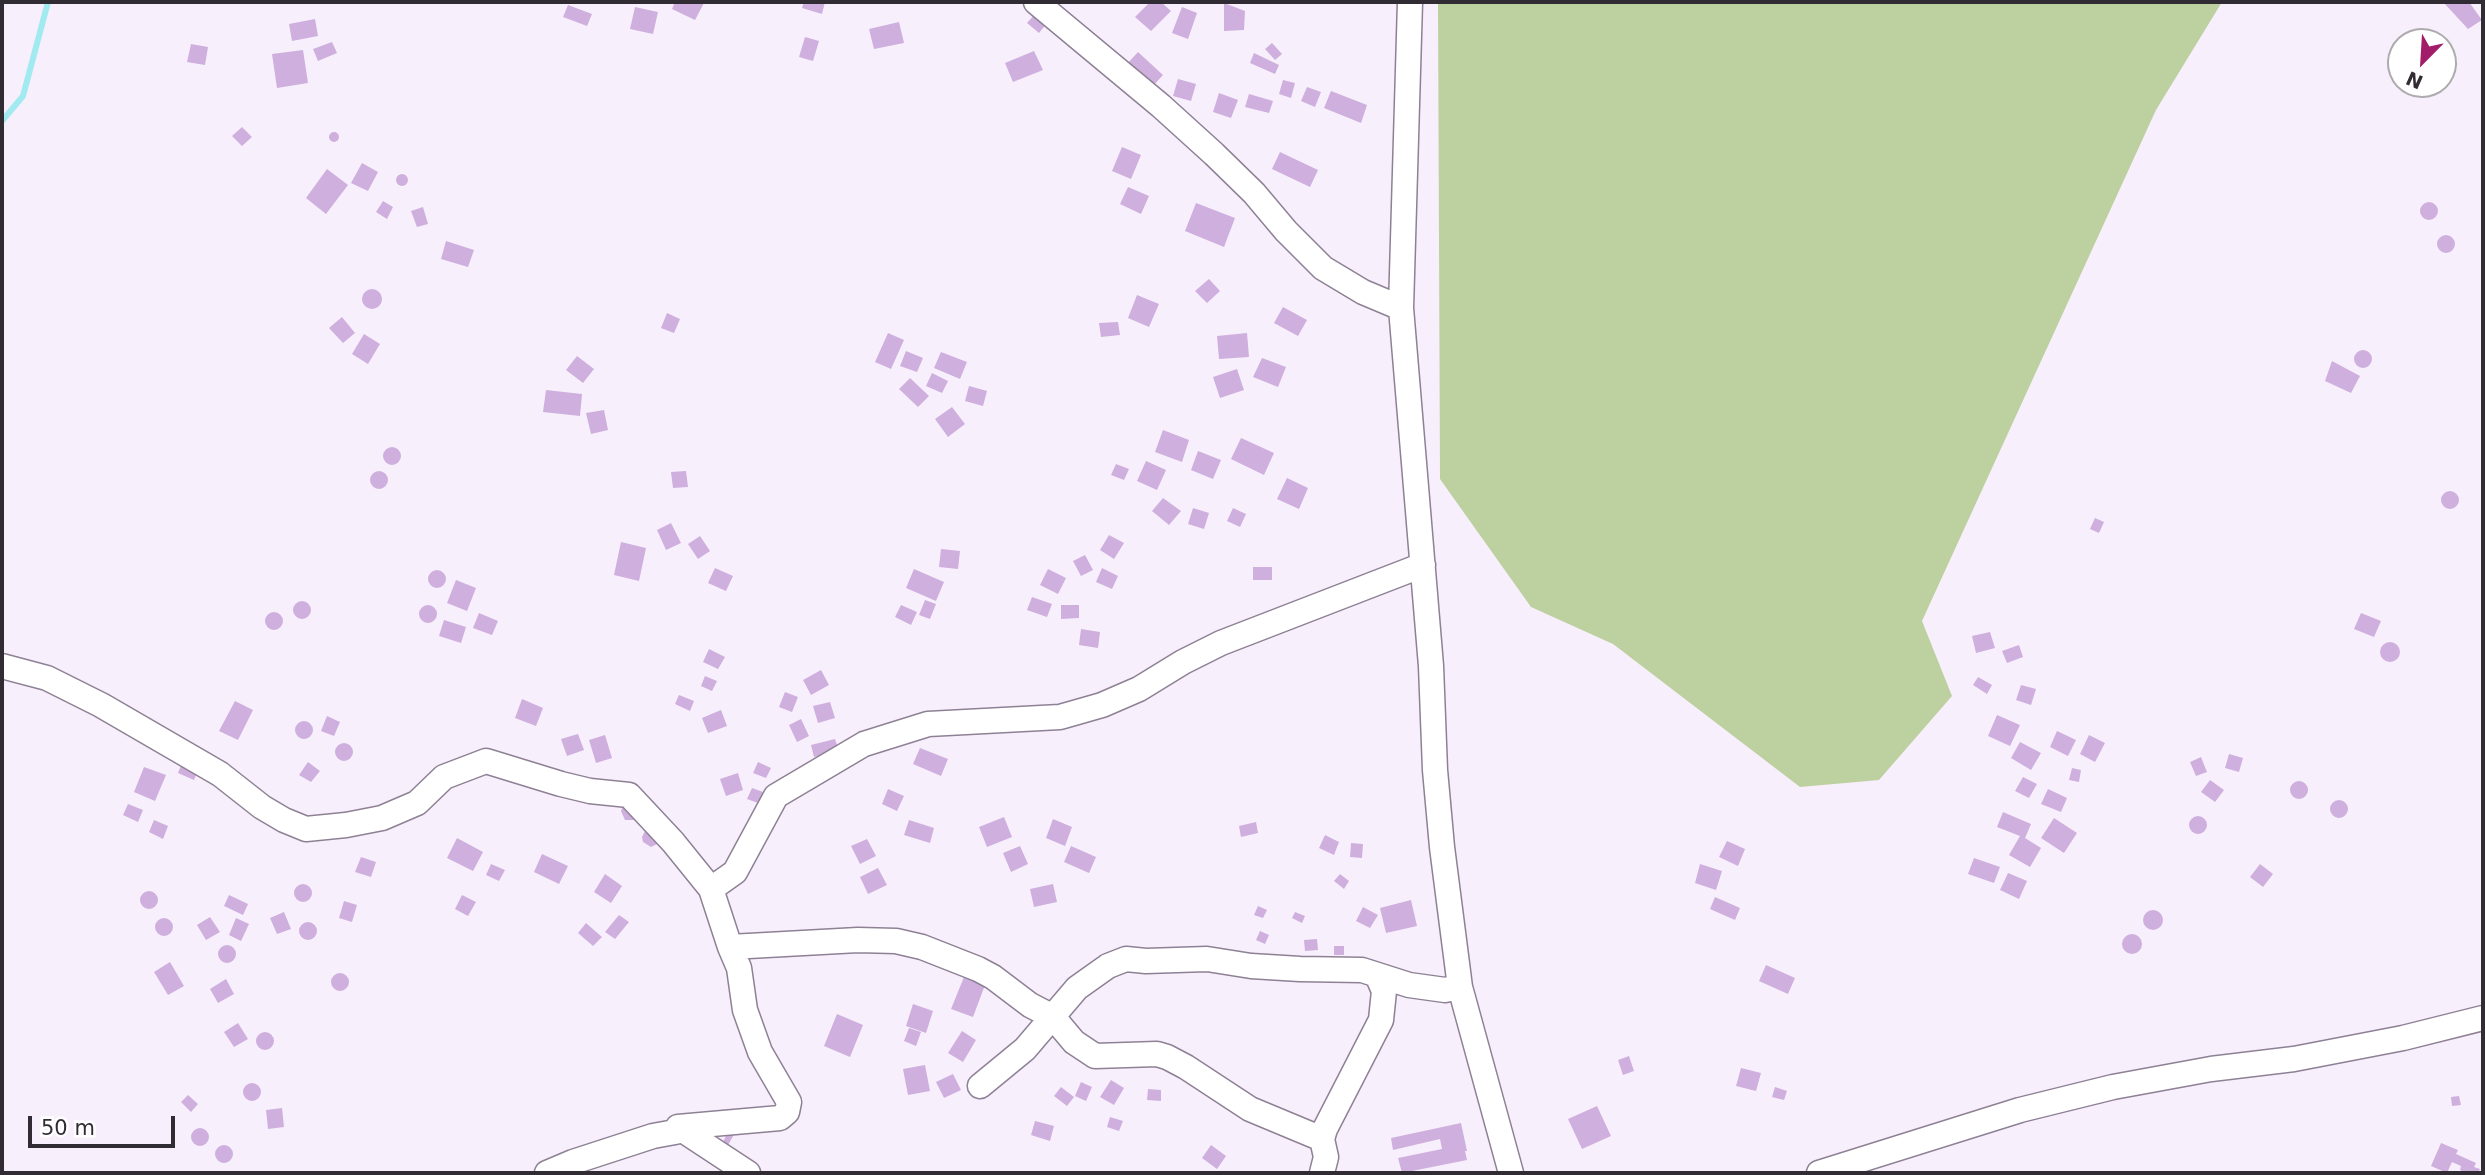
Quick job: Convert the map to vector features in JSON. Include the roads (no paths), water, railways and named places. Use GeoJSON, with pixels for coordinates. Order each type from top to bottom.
{"type":"FeatureCollection","features":[{"type":"Feature","properties":{"kind":"street"},"geometry":{"type":"LineString","coordinates":[[1036,2],[1214,154],[1323,268],[1363,292],[1401,308]]}},
{"type":"Feature","properties":{"kind":"street"},"geometry":{"type":"LineString","coordinates":[[1410,2],[1401,308],[1431,666],[1435,770],[1460,987],[1511,1173]]}},
{"type":"Feature","properties":{"kind":"street"},"geometry":{"type":"LineString","coordinates":[[711,889],[735,872],[776,796],[864,744],[928,723],[1060,717],[1102,705],[1139,689],[1221,643],[1423,565]]}},
{"type":"Feature","properties":{"kind":"street"},"geometry":{"type":"LineString","coordinates":[[2,666],[47,678],[101,705],[220,774],[261,807],[306,829],[382,818],[417,803],[444,777],[486,761],[590,791],[629,795],[673,842],[711,889],[739,968],[745,1010],[764,1062],[789,1102],[787,1112],[780,1118],[678,1127]]}},
{"type":"Feature","properties":{"kind":"street"},"geometry":{"type":"LineString","coordinates":[[730,947],[858,940],[896,941],[943,954],[978,969],[1030,1005],[1053,1017],[1074,1042],[1094,1056],[1157,1054],[1167,1057],[1250,1109],[1322,1139]]}},
{"type":"Feature","properties":{"kind":"street"},"geometry":{"type":"LineString","coordinates":[[980,1086],[1025,1049],[1077,988],[1091,977],[1126,959],[1207,959],[1251,966],[1362,970],[1409,985],[1445,990],[1460,987]]}},
{"type":"Feature","properties":{"kind":"street"},"geometry":{"type":"LineString","coordinates":[[1322,1173],[1326,1157],[1322,1139],[1334,1107],[1381,1020],[1384,991],[1377,975]]}},
{"type":"Feature","properties":{"kind":"street"},"geometry":{"type":"LineString","coordinates":[[1819,1173],[2020,1110],[2100,1090],[2211,1069],[2294,1059],[2403,1038],[2483,1018]]}},
{"type":"Feature","properties":{"kind":"street"},"geometry":{"type":"LineString","coordinates":[[547,1173],[653,1136],[675,1132],[678,1127]]}},
{"type":"Feature","properties":{"kind":"street"},"geometry":{"type":"LineString","coordinates":[[678,1127],[748,1173]]}},
{"type":"Feature","properties":{"kind":"waterway"},"geometry":{"type":"LineString","coordinates":[[2,121],[23,96],[48,2]]}}]}
